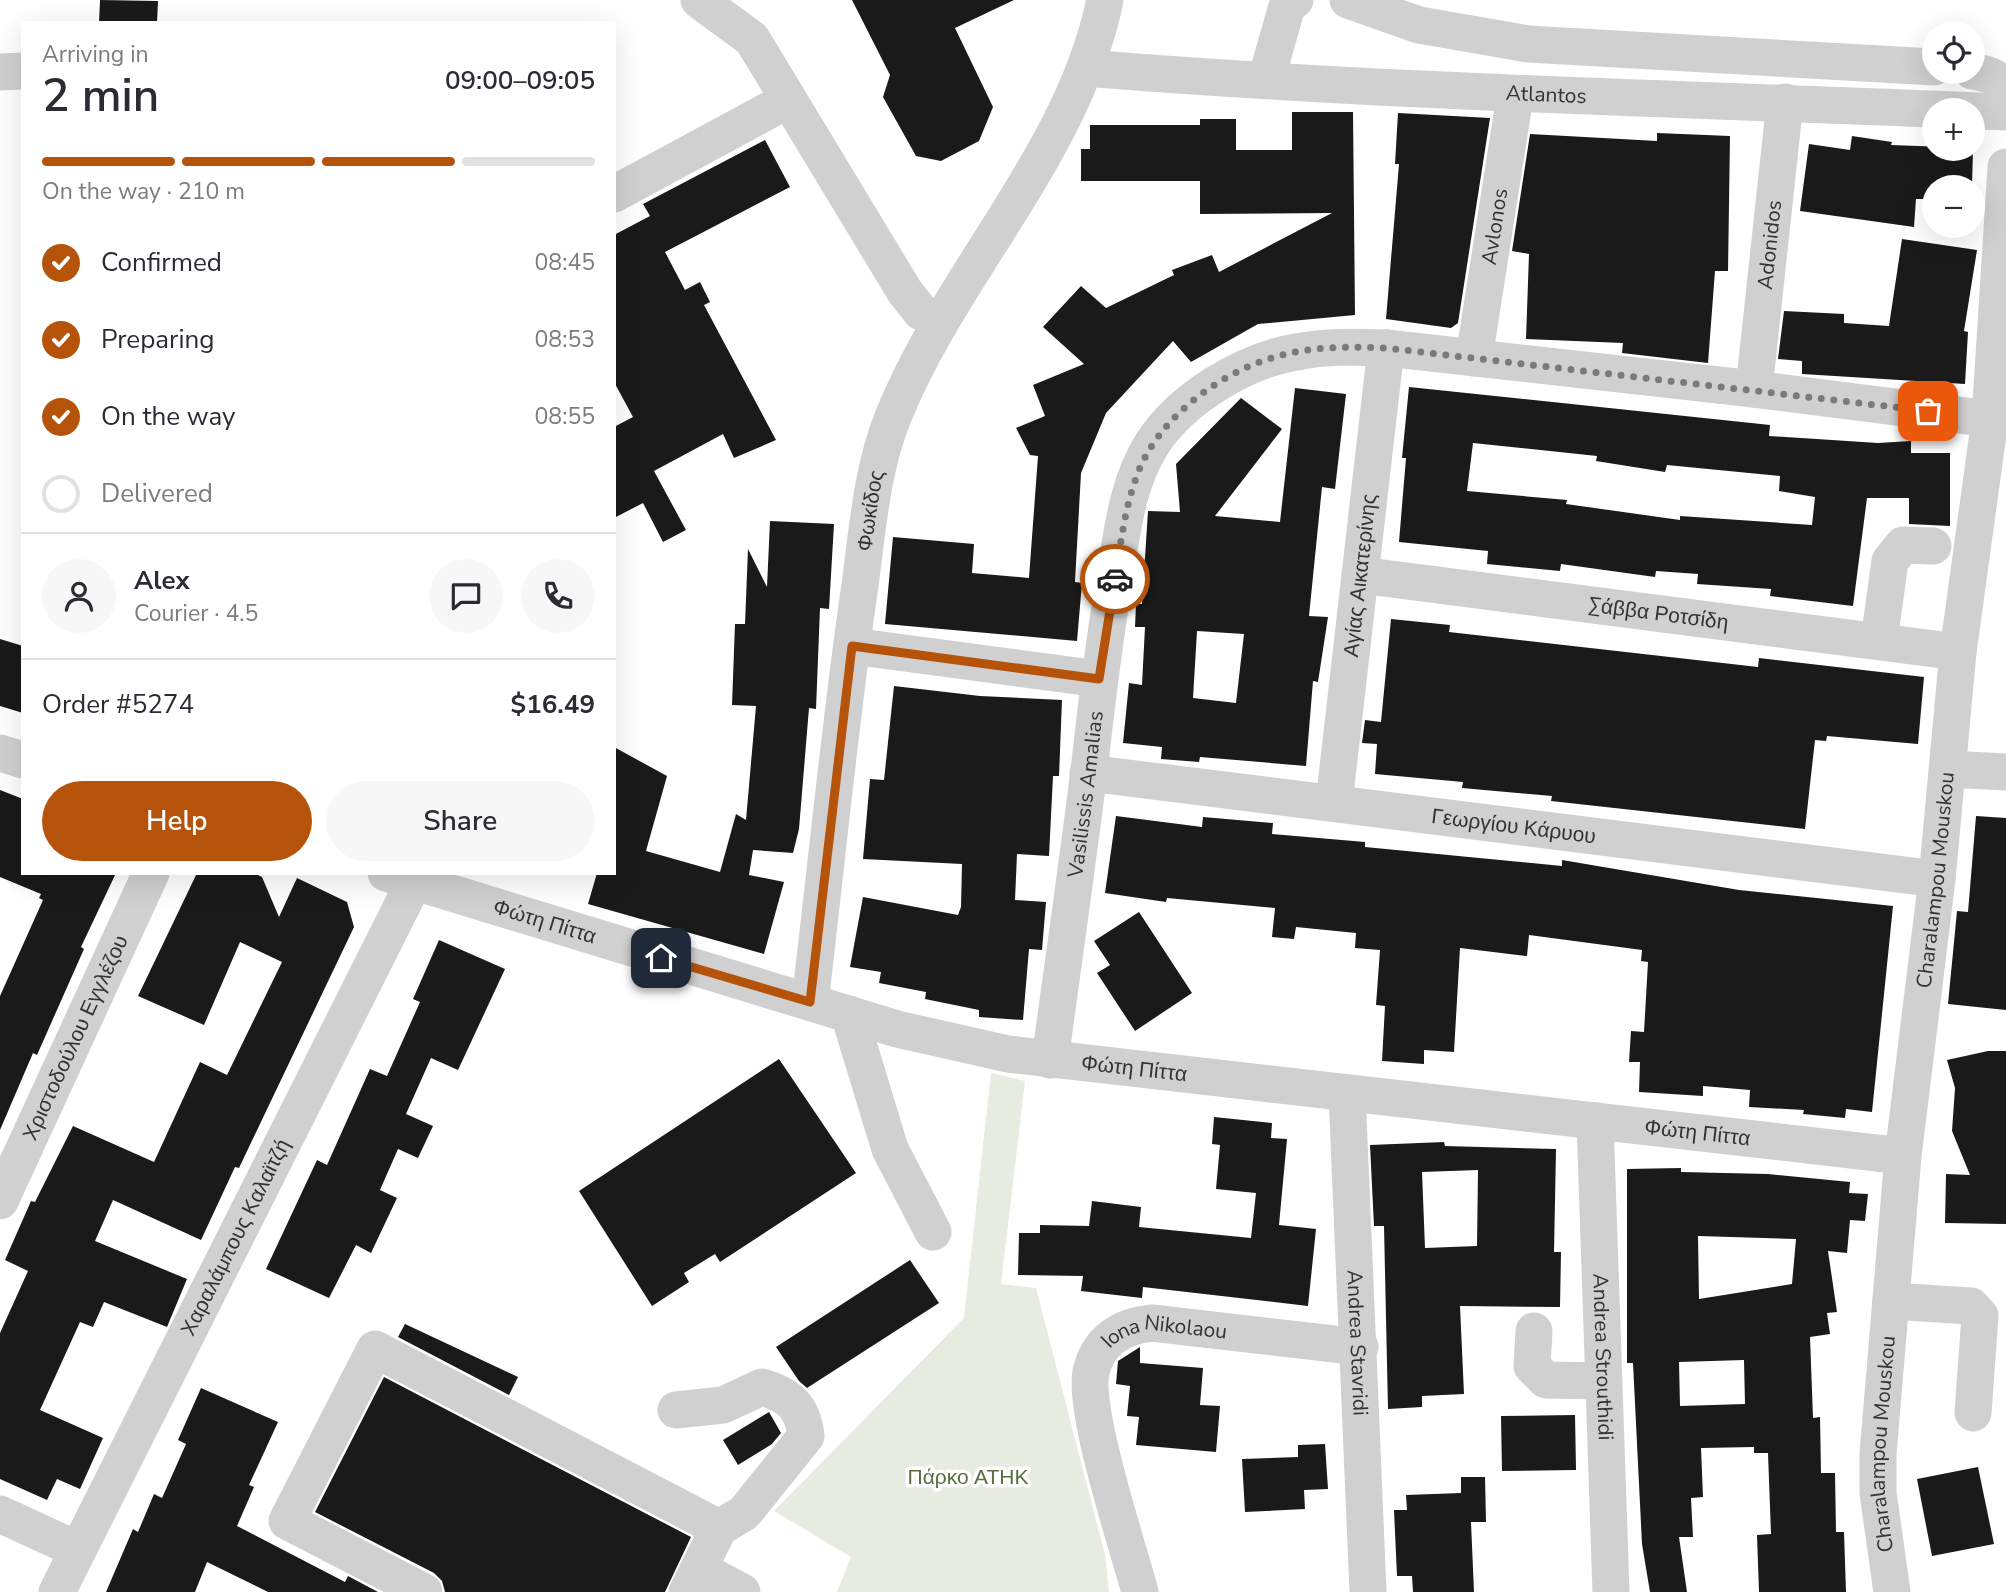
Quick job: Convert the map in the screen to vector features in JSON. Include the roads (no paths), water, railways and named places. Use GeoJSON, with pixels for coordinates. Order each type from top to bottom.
{"type":"FeatureCollection","features":[{"type":"Feature","properties":{"kind":"street"},"geometry":{"type":"LineString","coordinates":[[699,0],[752,39],[905,292],[921,312]]}},
{"type":"Feature","properties":{"kind":"street","name":"Φωκίδος"},"geometry":{"type":"LineString","coordinates":[[810,1002],[852,646],[875,481],[892,420],[935,329],[980,260],[1047,147],[1085,68],[1105,0]]}},
{"type":"Feature","properties":{"kind":"street"},"geometry":{"type":"LineString","coordinates":[[1266,80],[1287,6],[1294,0]]}},
{"type":"Feature","properties":{"kind":"street"},"geometry":{"type":"LineString","coordinates":[[1348,0],[1419,25],[1528,44],[1922,66]]}},
{"type":"Feature","properties":{"kind":"street"},"geometry":{"type":"LineString","coordinates":[[1637,97],[1638,50]]}},
{"type":"Feature","properties":{"kind":"street","name":"Atlantos"},"geometry":{"type":"LineString","coordinates":[[1085,68],[1515,96],[1637,97],[2006,112]]}},
{"type":"Feature","properties":{"kind":"street"},"geometry":{"type":"LineString","coordinates":[[0,72],[21,71]]}},
{"type":"Feature","properties":{"kind":"street"},"geometry":{"type":"LineString","coordinates":[[1985,73],[2003,85],[2006,94]]}},
{"type":"Feature","properties":{"kind":"street","name":"Avlonos"},"geometry":{"type":"LineString","coordinates":[[1474,358],[1515,96]]}},
{"type":"Feature","properties":{"kind":"street"},"geometry":{"type":"LineString","coordinates":[[616,193],[788,100]]}},
{"type":"Feature","properties":{"kind":"street","name":"Adonidos"},"geometry":{"type":"LineString","coordinates":[[1754,389],[1785,102]]}},
{"type":"Feature","properties":{"kind":"street","name":"Charalampou Mouskou"},"geometry":{"type":"LineString","coordinates":[[1892,1592],[1878,1493],[1878,1454],[1903,1156],[1948,769],[1965,658],[1991,524],[1990,419],[2006,167]]}},
{"type":"Feature","properties":{"kind":"street","name":"Vasilissis Amalias"},"geometry":{"type":"LineString","coordinates":[[1050,1060],[1099,679],[1125,512],[1139,469],[1152,444],[1178,413],[1217,384],[1255,365],[1294,352],[1338,346],[1386,348],[1754,389],[1990,419]]}},
{"type":"Feature","properties":{"kind":"street","name":"Αγίας Αικατερίνης"},"geometry":{"type":"LineString","coordinates":[[1334,803],[1386,348]]}},
{"type":"Feature","properties":{"kind":"street"},"geometry":{"type":"LineString","coordinates":[[1879,642],[1890,561],[1903,545],[1933,546]]}},
{"type":"Feature","properties":{"kind":"street","name":"Σάββα Ροτσίδη"},"geometry":{"type":"LineString","coordinates":[[1360,575],[1879,642],[1965,658]]}},
{"type":"Feature","properties":{"kind":"street"},"geometry":{"type":"LineString","coordinates":[[852,646],[1099,679]]}},
{"type":"Feature","properties":{"kind":"street"},"geometry":{"type":"LineString","coordinates":[[0,753],[21,760]]}},
{"type":"Feature","properties":{"kind":"street"},"geometry":{"type":"LineString","coordinates":[[1948,769],[2006,772]]}},
{"type":"Feature","properties":{"kind":"street","name":"Γεωργίου Κάρυου"},"geometry":{"type":"LineString","coordinates":[[1088,773],[1937,879]]}},
{"type":"Feature","properties":{"kind":"street","name":"Χριστοδούλου Εγγλέζου"},"geometry":{"type":"LineString","coordinates":[[0,1201],[150,875]]}},
{"type":"Feature","properties":{"kind":"street","name":"Φώτη Πίττα"},"geometry":{"type":"LineString","coordinates":[[400,877],[897,1029],[1050,1060],[1903,1156]]}},
{"type":"Feature","properties":{"kind":"street","name":"Χαραλάμπους Καλαϊτζή"},"geometry":{"type":"LineString","coordinates":[[57,1592],[400,877]]}},
{"type":"Feature","properties":{"kind":"street"},"geometry":{"type":"LineString","coordinates":[[849,1014],[890,1149],[933,1232]]}},
{"type":"Feature","properties":{"kind":"street","name":"Andrea Stavridi"},"geometry":{"type":"LineString","coordinates":[[1347,1093],[1360,1347],[1368,1592]]}},
{"type":"Feature","properties":{"kind":"street","name":"Andrea Strouthidi"},"geometry":{"type":"LineString","coordinates":[[1595,1121],[1611,1592]]}},
{"type":"Feature","properties":{"kind":"street"},"geometry":{"type":"LineString","coordinates":[[1891,1301],[1972,1306],[1980,1315],[1973,1413]]}},
{"type":"Feature","properties":{"kind":"street","name":"Iona Nikolaou"},"geometry":{"type":"LineString","coordinates":[[1140,1592],[1102,1449],[1091,1393],[1091,1375],[1102,1346],[1130,1325],[1152,1323],[1360,1347]]}},
{"type":"Feature","properties":{"kind":"street"},"geometry":{"type":"LineString","coordinates":[[1534,1331],[1532,1366],[1546,1380],[1603,1381]]}},
{"type":"Feature","properties":{"kind":"street"},"geometry":{"type":"LineString","coordinates":[[424,1592],[287,1521],[375,1349],[719,1528]]}},
{"type":"Feature","properties":{"kind":"street"},"geometry":{"type":"LineString","coordinates":[[676,1410],[723,1405],[762,1387],[783,1393],[804,1417],[806,1436],[744,1513],[719,1528],[693,1581],[742,1592]]}},
{"type":"Feature","properties":{"kind":"street"},"geometry":{"type":"LineString","coordinates":[[0,1514],[78,1550]]}},
{"type":"Feature","properties":{"kind":"park label","name":"Πάρκο ΑΤΗΚ"},"geometry":{"type":"Point","coordinates":[968,1477]}}]}
